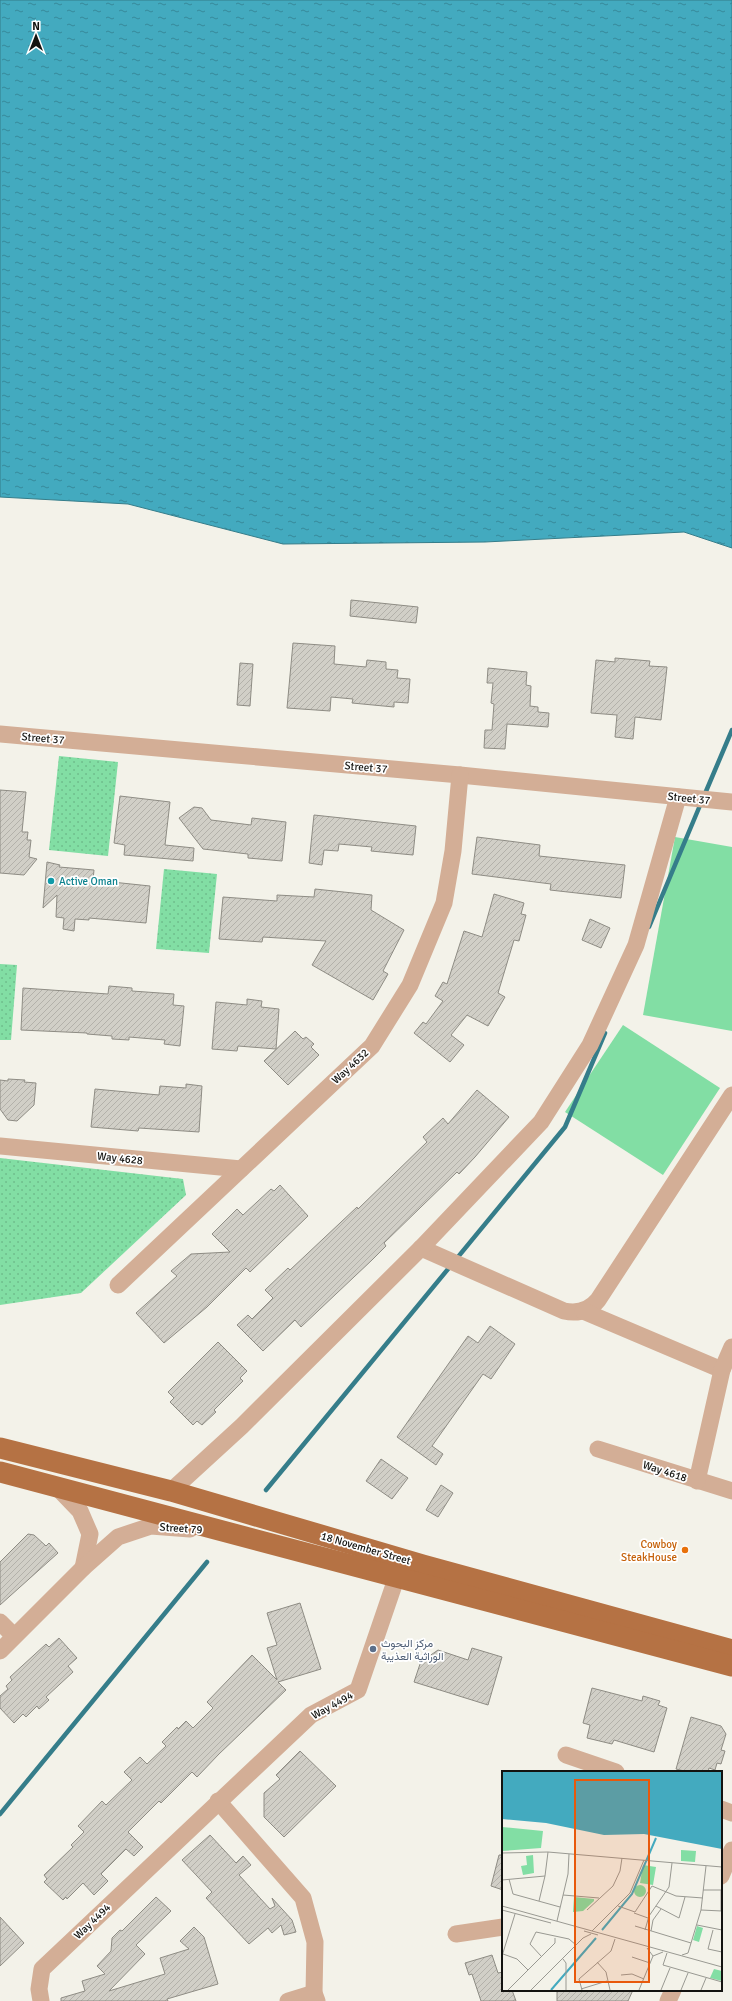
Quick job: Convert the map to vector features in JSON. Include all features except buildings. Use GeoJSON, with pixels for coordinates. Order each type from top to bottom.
{"type":"FeatureCollection","features":[{"type":"Feature","properties":{"kind":"main road","name":"18 November Street"},"geometry":{"type":"LineString","coordinates":[[0,1448],[171,1491],[423,1565],[732,1650]]}},
{"type":"Feature","properties":{"kind":"main road","name":"18 November Street"},"geometry":{"type":"LineString","coordinates":[[0,1472],[397,1576],[723,1664]]}},
{"type":"Feature","properties":{"kind":"street","name":"Street 37"},"geometry":{"type":"LineString","coordinates":[[0,734],[460,775],[732,802]]}},
{"type":"Feature","properties":{"kind":"street","name":"Way 4632"},"geometry":{"type":"LineString","coordinates":[[118,1285],[372,1046],[410,985],[444,903],[453,851],[460,775]]}},
{"type":"Feature","properties":{"kind":"street"},"geometry":{"type":"LineString","coordinates":[[171,1491],[242,1426],[421,1248],[541,1122],[590,1044],[636,945],[678,797]]}},
{"type":"Feature","properties":{"kind":"street"},"geometry":{"type":"LineString","coordinates":[[583,1311],[598,1300],[732,1095]]}},
{"type":"Feature","properties":{"kind":"street","name":"Way 4628"},"geometry":{"type":"LineString","coordinates":[[0,1146],[241,1169]]}},
{"type":"Feature","properties":{"kind":"street"},"geometry":{"type":"LineString","coordinates":[[421,1248],[564,1311],[583,1311],[722,1370]]}},
{"type":"Feature","properties":{"kind":"street"},"geometry":{"type":"LineString","coordinates":[[697,1481],[722,1370],[732,1347]]}},
{"type":"Feature","properties":{"kind":"street","name":"Way 4618"},"geometry":{"type":"LineString","coordinates":[[598,1449],[732,1492]]}},
{"type":"Feature","properties":{"kind":"street"},"geometry":{"type":"LineString","coordinates":[[56,1486],[80,1511],[90,1534],[83,1568]]}},
{"type":"Feature","properties":{"kind":"street","name":"Street 79"},"geometry":{"type":"LineString","coordinates":[[0,1650],[83,1568],[118,1537],[151,1526],[222,1530]]}},
{"type":"Feature","properties":{"kind":"street","name":"Way 4494"},"geometry":{"type":"LineString","coordinates":[[41,2001],[39,1989],[42,1969],[218,1801],[311,1715],[358,1690],[397,1576]]}},
{"type":"Feature","properties":{"kind":"street"},"geometry":{"type":"LineString","coordinates":[[0,1622],[14,1636]]}},
{"type":"Feature","properties":{"kind":"street"},"geometry":{"type":"LineString","coordinates":[[723,1664],[732,1673]]}},
{"type":"Feature","properties":{"kind":"street"},"geometry":{"type":"LineString","coordinates":[[566,1755],[613,1771]]}},
{"type":"Feature","properties":{"kind":"street"},"geometry":{"type":"LineString","coordinates":[[218,1801],[303,1898],[315,1942],[316,1997],[288,2001]]}},
{"type":"Feature","properties":{"kind":"street"},"geometry":{"type":"LineString","coordinates":[[722,1809],[732,1813]]}},
{"type":"Feature","properties":{"kind":"street"},"geometry":{"type":"LineString","coordinates":[[722,1874],[732,1850]]}},
{"type":"Feature","properties":{"kind":"street"},"geometry":{"type":"LineString","coordinates":[[456,1934],[502,1928]]}},
{"type":"Feature","properties":{"kind":"street"},"geometry":{"type":"LineString","coordinates":[[668,2001],[673,1991]]}},
{"type":"Feature","properties":{"kind":"green space"},"geometry":{"type":"Polygon","coordinates":[[[59,756],[118,762],[108,856],[49,850],[59,756]]]}},
{"type":"Feature","properties":{"kind":"green space"},"geometry":{"type":"Polygon","coordinates":[[[675,837],[732,847],[732,1031],[643,1015],[675,837]]]}},
{"type":"Feature","properties":{"kind":"green space"},"geometry":{"type":"Polygon","coordinates":[[[164,869],[217,874],[209,953],[156,949],[164,869]]]}},
{"type":"Feature","properties":{"kind":"green space"},"geometry":{"type":"Polygon","coordinates":[[[0,964],[17,965],[11,1040],[0,1040],[0,964]]]}},
{"type":"Feature","properties":{"kind":"green space"},"geometry":{"type":"Polygon","coordinates":[[[623,1025],[720,1088],[663,1175],[565,1112],[623,1025]]]}},
{"type":"Feature","properties":{"kind":"green space"},"geometry":{"type":"Polygon","coordinates":[[[0,1158],[183,1179],[186,1195],[81,1293],[0,1305],[0,1158]]]}},
{"type":"Feature","properties":{"kind":"water"},"geometry":{"type":"Polygon","coordinates":[[[0,0],[732,0],[732,548],[684,532],[485,542],[283,544],[128,504],[0,497],[0,0]]]}},
{"type":"Feature","properties":{"kind":"waterway"},"geometry":{"type":"LineString","coordinates":[[704,796],[732,730]]}},
{"type":"Feature","properties":{"kind":"waterway"},"geometry":{"type":"LineString","coordinates":[[649,927],[701,803]]}},
{"type":"Feature","properties":{"kind":"waterway"},"geometry":{"type":"LineString","coordinates":[[266,1490],[565,1127],[605,1033]]}},
{"type":"Feature","properties":{"kind":"waterway"},"geometry":{"type":"LineString","coordinates":[[0,1814],[207,1562]]}},
{"type":"Feature","properties":{"kind":"place","name":"Active Oman"},"geometry":{"type":"Point","coordinates":[51,881]}},
{"type":"Feature","properties":{"kind":"place","name":"Cowboy SteakHouse"},"geometry":{"type":"Point","coordinates":[685,1550]}},
{"type":"Feature","properties":{"kind":"place","name":"مركز البحوث الوراثية العذيبة"},"geometry":{"type":"Point","coordinates":[373,1649]}}]}
